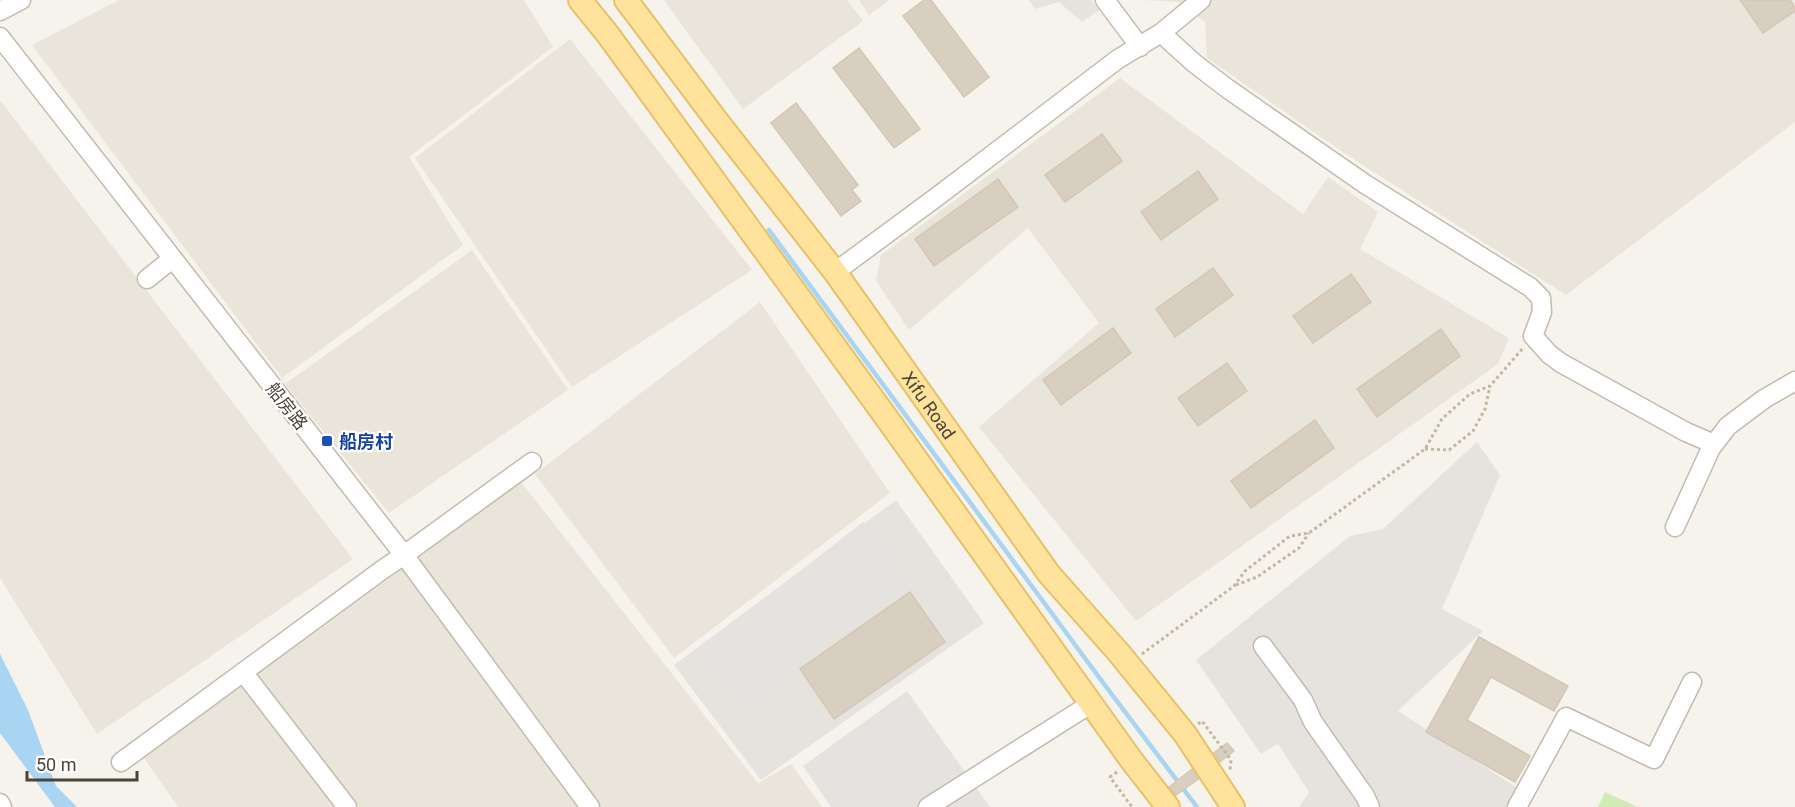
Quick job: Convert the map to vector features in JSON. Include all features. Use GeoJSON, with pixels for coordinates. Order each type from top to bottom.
{"type":"FeatureCollection","features":[{"type":"Feature","properties":{"kind":"main road"},"geometry":{"type":"LineString","coordinates":[[580,0],[609,36],[1132,761],[1168,807]]}},
{"type":"Feature","properties":{"kind":"main road","name":"Xifu Road"},"geometry":{"type":"LineString","coordinates":[[626,0],[835,272],[1049,574],[1128,664],[1185,734],[1233,807]]}},
{"type":"Feature","properties":{"kind":"street"},"geometry":{"type":"LineString","coordinates":[[0,10],[19,0]]}},
{"type":"Feature","properties":{"kind":"street"},"geometry":{"type":"LineString","coordinates":[[1105,0],[1140,47]]}},
{"type":"Feature","properties":{"kind":"street"},"geometry":{"type":"LineString","coordinates":[[835,272],[1118,59],[1161,33],[1201,0]]}},
{"type":"Feature","properties":{"kind":"street"},"geometry":{"type":"LineString","coordinates":[[1161,33],[1194,63],[1365,184],[1530,287],[1541,298],[1542,305],[1542,312],[1533,336],[1549,354],[1561,363],[1686,432],[1714,444]]}},
{"type":"Feature","properties":{"kind":"street","name":"船房路"},"geometry":{"type":"LineString","coordinates":[[0,37],[404,555],[590,807]]}},
{"type":"Feature","properties":{"kind":"street"},"geometry":{"type":"LineString","coordinates":[[147,279],[172,258]]}},
{"type":"Feature","properties":{"kind":"street"},"geometry":{"type":"LineString","coordinates":[[1674,527],[1714,444],[1728,426],[1764,399],[1795,381]]}},
{"type":"Feature","properties":{"kind":"street"},"geometry":{"type":"LineString","coordinates":[[121,762],[532,462]]}},
{"type":"Feature","properties":{"kind":"street"},"geometry":{"type":"LineString","coordinates":[[1263,646],[1303,700],[1313,722],[1365,796],[1370,807]]}},
{"type":"Feature","properties":{"kind":"street"},"geometry":{"type":"LineString","coordinates":[[243,672],[347,807]]}},
{"type":"Feature","properties":{"kind":"street"},"geometry":{"type":"LineString","coordinates":[[1517,807],[1566,717],[1654,759],[1692,682]]}},
{"type":"Feature","properties":{"kind":"street"},"geometry":{"type":"LineString","coordinates":[[928,807],[1092,703]]}},
{"type":"Feature","properties":{"kind":"path"},"geometry":{"type":"LineString","coordinates":[[1128,664],[1234,586],[1257,577],[1299,548],[1309,533],[1425,449],[1442,419],[1470,394],[1490,386],[1533,336]]}},
{"type":"Feature","properties":{"kind":"path"},"geometry":{"type":"LineString","coordinates":[[1425,449],[1449,450],[1473,431],[1485,409],[1490,386]]}},
{"type":"Feature","properties":{"kind":"path"},"geometry":{"type":"LineString","coordinates":[[1234,586],[1245,571],[1290,536],[1309,533]]}},
{"type":"Feature","properties":{"kind":"path"},"geometry":{"type":"LineString","coordinates":[[1202,721],[1231,760]]}},
{"type":"Feature","properties":{"kind":"path"},"geometry":{"type":"LineString","coordinates":[[1110,777],[1132,807]]}},
{"type":"Feature","properties":{"kind":"shaded area"},"geometry":{"type":"Polygon","coordinates":[[[119,0],[524,0],[553,47],[409,157],[463,245],[282,378],[32,45],[119,0]]]}},
{"type":"Feature","properties":{"kind":"shaded area"},"geometry":{"type":"Polygon","coordinates":[[[664,0],[847,0],[863,21],[743,109],[664,0]]]}},
{"type":"Feature","properties":{"kind":"shaded area"},"geometry":{"type":"Polygon","coordinates":[[[859,0],[890,0],[869,15],[859,0]]]}},
{"type":"Feature","properties":{"kind":"shaded area"},"geometry":{"type":"Polygon","coordinates":[[[1029,0],[1091,0],[1099,10],[1082,22],[1059,2],[1035,9],[1029,0]]]}},
{"type":"Feature","properties":{"kind":"shaded area"},"geometry":{"type":"Polygon","coordinates":[[[1143,0],[1793,0],[1795,3],[1795,122],[1566,295],[1344,153],[1207,58],[1205,22],[1178,2],[1143,0]]]}},
{"type":"Feature","properties":{"kind":"shaded area"},"geometry":{"type":"Polygon","coordinates":[[[570,39],[752,270],[572,387],[415,158],[570,39]]]}},
{"type":"Feature","properties":{"kind":"shaded area"},"geometry":{"type":"Polygon","coordinates":[[[1120,78],[1303,214],[1328,177],[1378,212],[1360,249],[1509,338],[1498,364],[1136,621],[979,427],[1099,323],[1028,228],[909,330],[876,281],[881,255],[1120,78]]]}},
{"type":"Feature","properties":{"kind":"shaded area"},"geometry":{"type":"Polygon","coordinates":[[[0,100],[353,559],[97,734],[0,578],[0,100]]]}},
{"type":"Feature","properties":{"kind":"shaded area"},"geometry":{"type":"Polygon","coordinates":[[[472,250],[568,390],[389,513],[285,384],[472,250]]]}},
{"type":"Feature","properties":{"kind":"shaded area"},"geometry":{"type":"Polygon","coordinates":[[[760,302],[890,493],[674,658],[535,474],[760,302]]]}},
{"type":"Feature","properties":{"kind":"shaded area"},"geometry":{"type":"Polygon","coordinates":[[[1477,442],[1500,475],[1442,609],[1483,631],[1398,711],[1519,789],[1508,807],[1299,807],[1309,792],[1278,744],[1261,754],[1196,660],[1350,536],[1383,529],[1477,442]]]}},
{"type":"Feature","properties":{"kind":"shaded area"},"geometry":{"type":"Polygon","coordinates":[[[521,482],[758,783],[791,764],[822,807],[178,807],[144,758],[521,482]]]}},
{"type":"Feature","properties":{"kind":"shaded area"},"geometry":{"type":"Polygon","coordinates":[[[896,500],[984,623],[761,780],[674,665],[896,500]]]}},
{"type":"Feature","properties":{"kind":"shaded area"},"geometry":{"type":"Polygon","coordinates":[[[863,522],[909,581],[742,711],[696,652],[863,522]]]}},
{"type":"Feature","properties":{"kind":"shaded area"},"geometry":{"type":"Polygon","coordinates":[[[907,691],[990,807],[831,807],[803,766],[907,691]]]}},
{"type":"Feature","properties":{"kind":"green space"},"geometry":{"type":"Polygon","coordinates":[[[1605,792],[1638,807],[1598,807],[1605,792]]]}},
{"type":"Feature","properties":{"kind":"water"},"geometry":{"type":"Polygon","coordinates":[[[0,654],[28,710],[56,786],[77,807],[55,807],[0,733],[0,654]]]}},
{"type":"Feature","properties":{"kind":"building"},"geometry":{"type":"Polygon","coordinates":[[[924,0],[931,0],[989,77],[964,97],[903,16],[924,0]]]}},
{"type":"Feature","properties":{"kind":"building"},"geometry":{"type":"Polygon","coordinates":[[[1740,0],[1790,0],[1795,11],[1763,33],[1740,0]]]}},
{"type":"Feature","properties":{"kind":"building"},"geometry":{"type":"Polygon","coordinates":[[[859,48],[920,129],[894,148],[833,68],[859,48]]]}},
{"type":"Feature","properties":{"kind":"building"},"geometry":{"type":"Polygon","coordinates":[[[796,103],[858,185],[852,190],[861,201],[841,216],[771,123],[796,103]]]}},
{"type":"Feature","properties":{"kind":"building"},"geometry":{"type":"Polygon","coordinates":[[[1102,134],[1122,161],[1065,202],[1045,175],[1102,134]]]}},
{"type":"Feature","properties":{"kind":"building"},"geometry":{"type":"Polygon","coordinates":[[[1198,171],[1218,199],[1161,240],[1141,212],[1198,171]]]}},
{"type":"Feature","properties":{"kind":"building"},"geometry":{"type":"Polygon","coordinates":[[[998,179],[1018,207],[934,266],[915,239],[998,179]]]}},
{"type":"Feature","properties":{"kind":"building"},"geometry":{"type":"Polygon","coordinates":[[[1213,268],[1233,295],[1175,337],[1156,309],[1213,268]]]}},
{"type":"Feature","properties":{"kind":"building"},"geometry":{"type":"Polygon","coordinates":[[[1351,274],[1371,302],[1313,343],[1293,316],[1351,274]]]}},
{"type":"Feature","properties":{"kind":"building"},"geometry":{"type":"Polygon","coordinates":[[[1113,328],[1131,353],[1061,405],[1043,380],[1113,328]]]}},
{"type":"Feature","properties":{"kind":"building"},"geometry":{"type":"Polygon","coordinates":[[[1441,329],[1460,356],[1377,417],[1357,389],[1441,329]]]}},
{"type":"Feature","properties":{"kind":"building"},"geometry":{"type":"Polygon","coordinates":[[[1227,363],[1247,391],[1198,426],[1178,398],[1227,363]]]}},
{"type":"Feature","properties":{"kind":"building"},"geometry":{"type":"Polygon","coordinates":[[[1315,420],[1334,448],[1251,508],[1231,481],[1315,420]]]}},
{"type":"Feature","properties":{"kind":"building"},"geometry":{"type":"Polygon","coordinates":[[[910,592],[945,642],[834,719],[800,669],[910,592]]]}},
{"type":"Feature","properties":{"kind":"building"},"geometry":{"type":"Polygon","coordinates":[[[1479,637],[1568,686],[1554,711],[1491,677],[1467,720],[1530,756],[1515,782],[1426,732],[1479,637]]]}},
{"type":"Feature","properties":{"kind":"building"},"geometry":{"type":"Polygon","coordinates":[[[1227,743],[1234,751],[1220,762],[1214,753],[1227,743]]]}},
{"type":"Feature","properties":{"kind":"building"},"geometry":{"type":"Polygon","coordinates":[[[1192,769],[1198,779],[1176,795],[1169,787],[1192,769]]]}},
{"type":"Feature","properties":{"kind":"waterway"},"geometry":{"type":"LineString","coordinates":[[769,230],[1197,807]]}},
{"type":"Feature","properties":{"kind":"place","name":"船房村"},"geometry":{"type":"Point","coordinates":[327,441]}}]}
